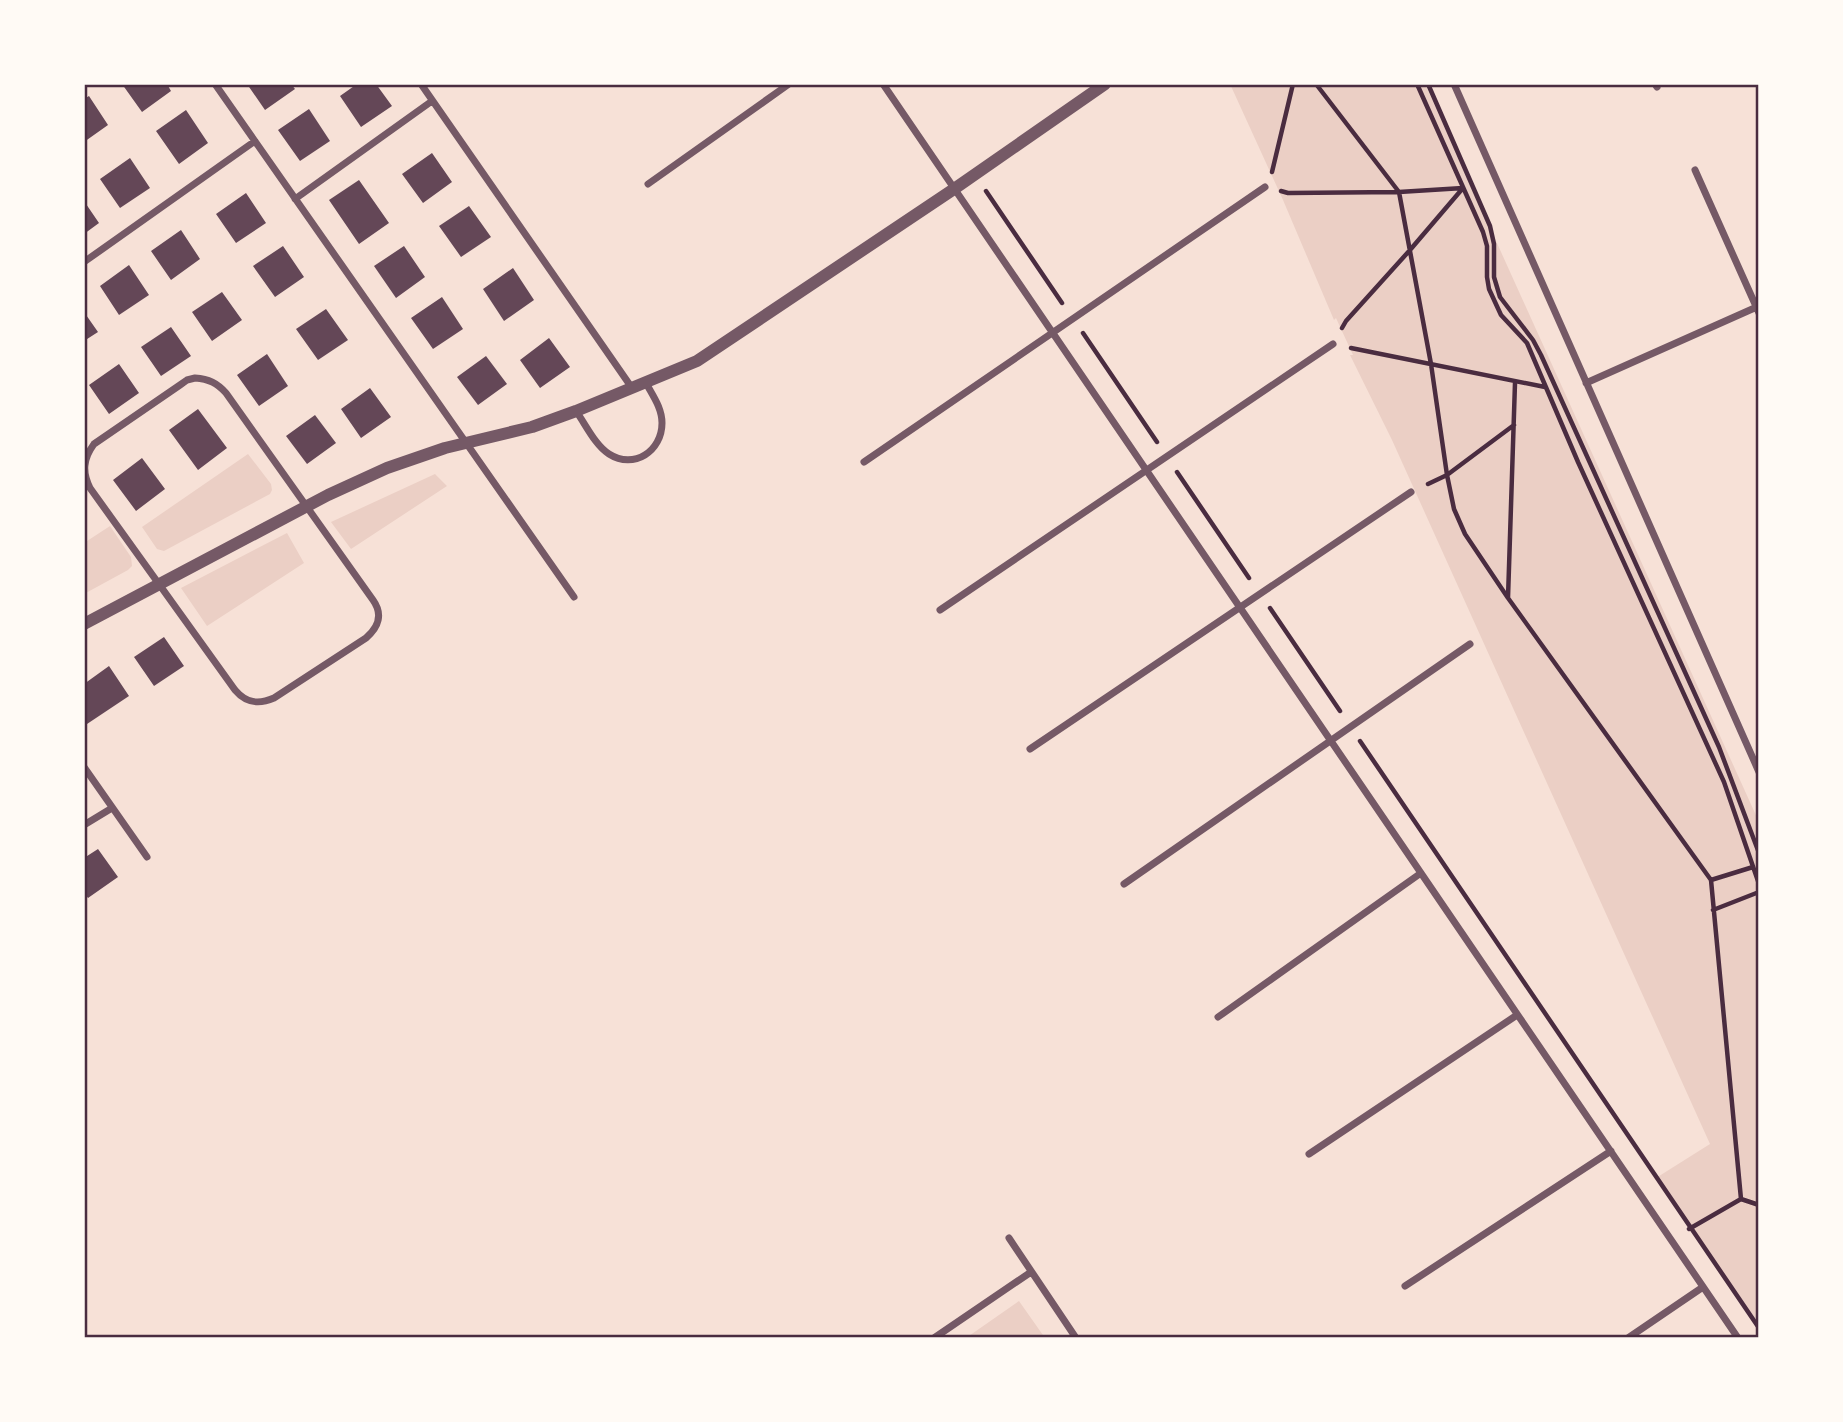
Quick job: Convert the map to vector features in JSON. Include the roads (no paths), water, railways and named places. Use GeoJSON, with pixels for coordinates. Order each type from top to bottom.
{"type":"FeatureCollection","features":[{"type":"Feature","properties":{"kind":"street"},"geometry":{"type":"LineString","coordinates":[[215,84],[575,597]]}},
{"type":"Feature","properties":{"kind":"street"},"geometry":{"type":"LineString","coordinates":[[421,84],[632,389]]}},
{"type":"Feature","properties":{"kind":"street"},"geometry":{"type":"LineString","coordinates":[[648,184],[789,84]]}},
{"type":"Feature","properties":{"kind":"street"},"geometry":{"type":"LineString","coordinates":[[883,84],[1738,1338]]}},
{"type":"Feature","properties":{"kind":"street"},"geometry":{"type":"LineString","coordinates":[[84,624],[338,490],[387,468],[445,448],[532,427],[697,361],[1105,84]]}},
{"type":"Feature","properties":{"kind":"street"},"geometry":{"type":"LineString","coordinates":[[1454,84],[1759,772]]}},
{"type":"Feature","properties":{"kind":"street"},"geometry":{"type":"LineString","coordinates":[[296,199],[432,101]]}},
{"type":"Feature","properties":{"kind":"street"},"geometry":{"type":"LineString","coordinates":[[84,262],[255,141]]}},
{"type":"Feature","properties":{"kind":"street"},"geometry":{"type":"LineString","coordinates":[[1587,383],[1758,309],[1695,170]]}},
{"type":"Feature","properties":{"kind":"street"},"geometry":{"type":"LineString","coordinates":[[864,462],[1265,187]]}},
{"type":"Feature","properties":{"kind":"street"},"geometry":{"type":"LineString","coordinates":[[940,610],[1333,344]]}},
{"type":"Feature","properties":{"kind":"street"},"geometry":{"type":"LineString","coordinates":[[204,379],[220,386],[226,393],[307,506],[377,606],[378,621],[374,631],[366,638],[274,698],[253,702],[240,696],[158,585],[90,488],[84,470],[88,452],[94,444],[187,380],[204,379]]}},
{"type":"Feature","properties":{"kind":"street"},"geometry":{"type":"LineString","coordinates":[[576,411],[607,453],[626,460],[642,457],[651,452],[657,443],[662,422],[657,402],[646,383]]}},
{"type":"Feature","properties":{"kind":"street"},"geometry":{"type":"LineString","coordinates":[[1030,749],[1411,492]]}},
{"type":"Feature","properties":{"kind":"street"},"geometry":{"type":"LineString","coordinates":[[1124,884],[1470,644]]}},
{"type":"Feature","properties":{"kind":"street"},"geometry":{"type":"LineString","coordinates":[[84,767],[147,858]]}},
{"type":"Feature","properties":{"kind":"street"},"geometry":{"type":"LineString","coordinates":[[84,825],[112,808]]}},
{"type":"Feature","properties":{"kind":"street"},"geometry":{"type":"LineString","coordinates":[[1218,1017],[1421,873]]}},
{"type":"Feature","properties":{"kind":"street"},"geometry":{"type":"LineString","coordinates":[[1309,1154],[1517,1014]]}},
{"type":"Feature","properties":{"kind":"street"},"geometry":{"type":"LineString","coordinates":[[1405,1286],[1611,1151]]}},
{"type":"Feature","properties":{"kind":"street"},"geometry":{"type":"LineString","coordinates":[[1009,1238],[1076,1338]]}},
{"type":"Feature","properties":{"kind":"street"},"geometry":{"type":"LineString","coordinates":[[934,1338],[1031,1272]]}},
{"type":"Feature","properties":{"kind":"street"},"geometry":{"type":"LineString","coordinates":[[1628,1338],[1703,1287]]}}]}
